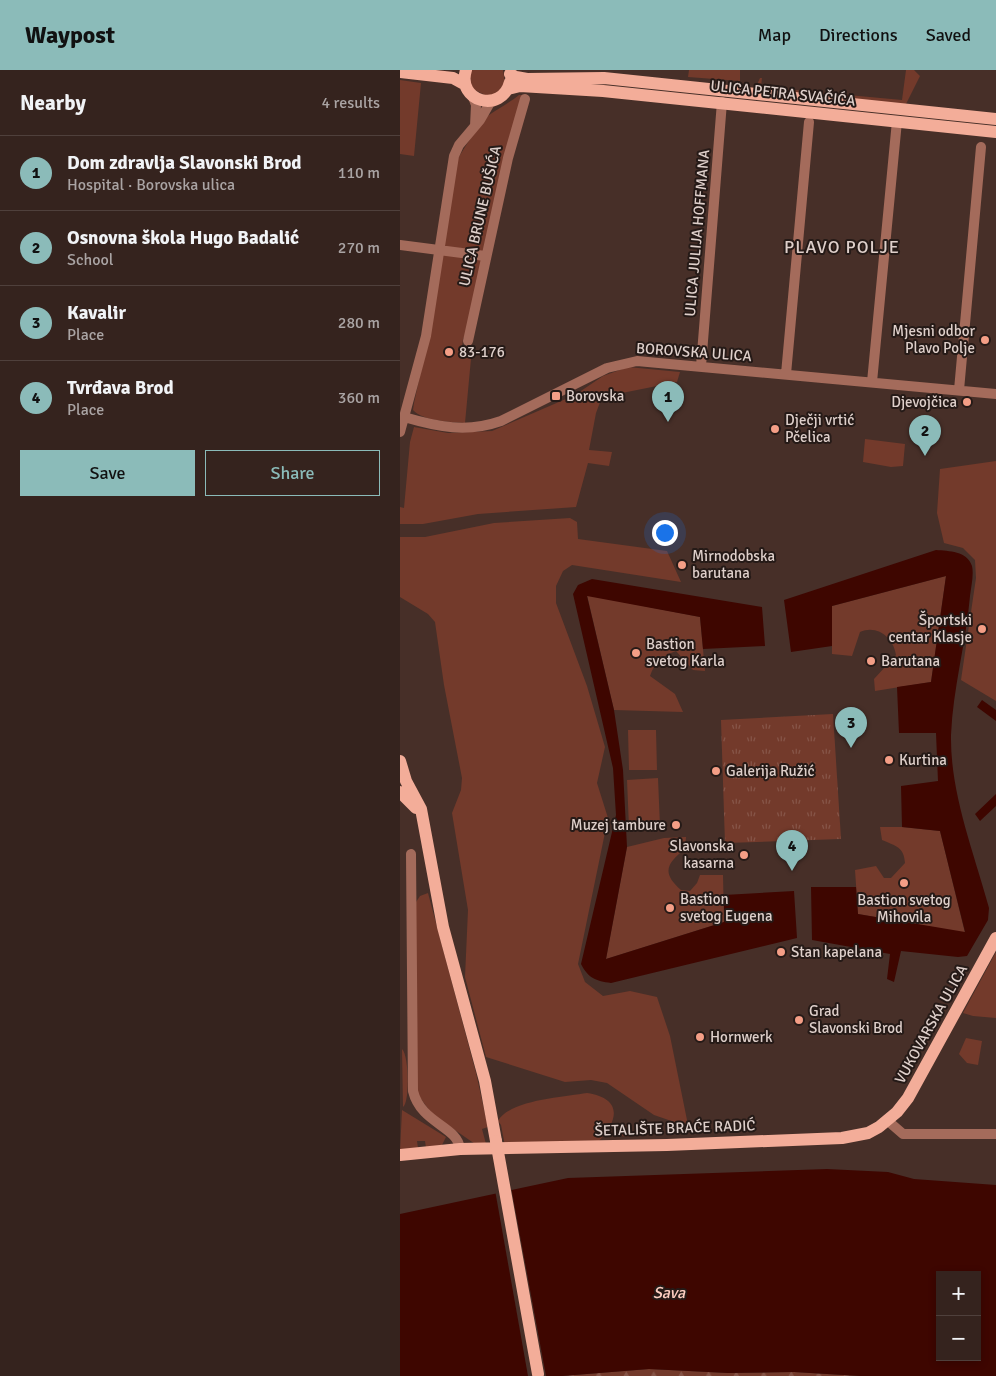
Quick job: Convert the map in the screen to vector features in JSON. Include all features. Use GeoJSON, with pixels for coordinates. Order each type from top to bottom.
{"type":"FeatureCollection","features":[{"type":"Feature","properties":{"kind":"main road"},"geometry":{"type":"LineString","coordinates":[[443,70],[459,70]]}},
{"type":"Feature","properties":{"kind":"main road"},"geometry":{"type":"LineString","coordinates":[[464,84],[466,70]]}},
{"type":"Feature","properties":{"kind":"main road"},"geometry":{"type":"LineString","coordinates":[[400,72],[453,78],[464,84],[473,97],[491,102],[504,95],[508,90],[510,72]]}},
{"type":"Feature","properties":{"kind":"main road","name":"ULICA PETRA SVAČIĆA"},"geometry":{"type":"LineString","coordinates":[[510,72],[516,77],[527,79],[604,78],[996,119]]}},
{"type":"Feature","properties":{"kind":"main road","name":"ULICA PETRA SVAČIĆA"},"geometry":{"type":"LineString","coordinates":[[508,90],[520,86],[554,87],[722,102],[996,132]]}},
{"type":"Feature","properties":{"kind":"main road"},"geometry":{"type":"LineString","coordinates":[[400,761],[406,781],[421,809],[443,927],[458,990],[485,1081],[538,1375]]}},
{"type":"Feature","properties":{"kind":"main road"},"geometry":{"type":"LineString","coordinates":[[400,792],[416,809],[423,821]]}},
{"type":"Feature","properties":{"kind":"main road","name":"VUKOVARSKA ULICA"},"geometry":{"type":"LineString","coordinates":[[888,1121],[908,1098],[919,1081],[996,938]]}},
{"type":"Feature","properties":{"kind":"main road","name":"ŠETALIŠTE BRAĆE RADIĆ"},"geometry":{"type":"LineString","coordinates":[[400,1155],[460,1149],[667,1145],[842,1138],[868,1133],[888,1121]]}},
{"type":"Feature","properties":{"kind":"street"},"geometry":{"type":"LineString","coordinates":[[473,97],[476,105],[475,128]]}},
{"type":"Feature","properties":{"kind":"street","name":"ULICA BRUNE BUŠIĆA"},"geometry":{"type":"LineString","coordinates":[[468,340],[508,158],[525,99]]}},
{"type":"Feature","properties":{"kind":"street"},"geometry":{"type":"LineString","coordinates":[[400,432],[426,336],[454,156],[459,145],[475,128],[491,102]]}},
{"type":"Feature","properties":{"kind":"street","name":"ULICA JULIJA HOFFMANA"},"geometry":{"type":"LineString","coordinates":[[701,366],[722,102]]}},
{"type":"Feature","properties":{"kind":"street"},"geometry":{"type":"LineString","coordinates":[[872,382],[897,121]]}},
{"type":"Feature","properties":{"kind":"street"},"geometry":{"type":"LineString","coordinates":[[786,374],[809,122]]}},
{"type":"Feature","properties":{"kind":"street"},"geometry":{"type":"LineString","coordinates":[[959,390],[981,147]]}},
{"type":"Feature","properties":{"kind":"street"},"geometry":{"type":"LineString","coordinates":[[400,245],[485,256]]}},
{"type":"Feature","properties":{"kind":"street","name":"BOROVSKA ULICA"},"geometry":{"type":"LineString","coordinates":[[404,417],[455,429],[476,428],[501,421],[618,365],[637,361],[996,394]]}},
{"type":"Feature","properties":{"kind":"street"},"geometry":{"type":"LineString","coordinates":[[411,854],[405,1046],[416,1104],[423,1113],[457,1138],[460,1149]]}},
{"type":"Feature","properties":{"kind":"street"},"geometry":{"type":"LineString","coordinates":[[888,1121],[903,1134],[996,1134]]}},
{"type":"Feature","properties":{"kind":"green space"},"geometry":{"type":"Polygon","coordinates":[[[470,70],[503,70],[505,83],[498,93],[487,96],[471,88],[470,70]]]}},
{"type":"Feature","properties":{"kind":"green space"},"geometry":{"type":"Polygon","coordinates":[[[689,70],[740,70],[740,81],[688,77],[689,70]]]}},
{"type":"Feature","properties":{"kind":"green space"},"geometry":{"type":"Polygon","coordinates":[[[906,70],[914,70],[920,76],[905,106],[755,89],[760,78],[762,78],[761,87],[902,100],[906,70]]]}},
{"type":"Feature","properties":{"kind":"green space"},"geometry":{"type":"Polygon","coordinates":[[[400,80],[421,83],[414,156],[400,154],[400,80]]]}},
{"type":"Feature","properties":{"kind":"green space"},"geometry":{"type":"Polygon","coordinates":[[[519,95],[523,95],[467,332],[463,339],[462,347],[472,348],[465,423],[423,417],[413,410],[433,315],[457,161],[486,118],[519,95]]]}},
{"type":"Feature","properties":{"kind":"green space"},"geometry":{"type":"Polygon","coordinates":[[[628,367],[680,372],[677,382],[602,397],[596,413],[589,450],[612,452],[609,466],[588,463],[576,507],[478,514],[423,524],[400,524],[400,507],[404,508],[410,442],[414,427],[448,433],[492,431],[575,395],[603,376],[628,367]]]}},
{"type":"Feature","properties":{"kind":"green space"},"geometry":{"type":"Polygon","coordinates":[[[865,439],[905,444],[903,466],[891,467],[863,462],[865,439]]]}},
{"type":"Feature","properties":{"kind":"green space","name":"Športski centar Klasje"},"geometry":{"type":"Polygon","coordinates":[[[996,461],[996,701],[961,680],[976,578],[975,560],[963,548],[944,543],[937,513],[940,469],[996,461]]]}},
{"type":"Feature","properties":{"kind":"green space"},"geometry":{"type":"Polygon","coordinates":[[[570,518],[577,522],[578,539],[667,551],[681,582],[572,565],[563,571],[556,586],[556,603],[587,686],[605,747],[597,783],[608,818],[578,964],[585,982],[603,996],[630,991],[657,997],[670,1036],[687,1120],[686,1126],[654,1115],[607,1083],[591,1080],[565,1082],[486,1057],[465,977],[468,910],[452,813],[461,790],[462,778],[444,685],[435,622],[428,614],[400,597],[400,537],[425,537],[494,523],[570,518]]]}},
{"type":"Feature","properties":{"kind":"green space"},"geometry":{"type":"Polygon","coordinates":[[[946,576],[931,682],[875,691],[874,679],[896,655],[895,649],[884,634],[873,630],[860,632],[852,656],[832,654],[832,606],[946,576]]]}},
{"type":"Feature","properties":{"kind":"green space","name":"Bastion svetog Karla"},"geometry":{"type":"Polygon","coordinates":[[[587,595],[700,617],[705,671],[693,670],[676,651],[660,660],[650,676],[675,694],[683,712],[614,710],[587,595]]]}},
{"type":"Feature","properties":{"kind":"green space"},"geometry":{"type":"Polygon","coordinates":[[[833,714],[841,839],[725,843],[721,720],[833,714]]]}},
{"type":"Feature","properties":{"kind":"green space"},"geometry":{"type":"Polygon","coordinates":[[[628,730],[656,730],[657,770],[629,770],[628,730]]]}},
{"type":"Feature","properties":{"kind":"green space"},"geometry":{"type":"Polygon","coordinates":[[[658,778],[660,826],[629,827],[627,780],[658,778]]]}},
{"type":"Feature","properties":{"kind":"green space","name":"Bastion svetog Mihovila"},"geometry":{"type":"Polygon","coordinates":[[[880,827],[940,831],[965,933],[858,914],[855,870],[876,866],[884,878],[891,878],[905,863],[901,850],[882,840],[880,827]]]}},
{"type":"Feature","properties":{"kind":"green space","name":"Bastion svetog Eugena"},"geometry":{"type":"Polygon","coordinates":[[[686,837],[685,849],[674,859],[669,868],[671,878],[681,890],[690,891],[697,883],[700,875],[723,875],[724,922],[606,959],[627,847],[664,838],[686,837]]]}},
{"type":"Feature","properties":{"kind":"green space"},"geometry":{"type":"Polygon","coordinates":[[[428,893],[476,1073],[488,1127],[482,1129],[486,1144],[475,1144],[432,1114],[416,1092],[414,905],[420,896],[428,893]]]}},
{"type":"Feature","properties":{"kind":"green space"},"geometry":{"type":"Polygon","coordinates":[[[996,952],[996,1018],[963,1013],[996,952]]]}},
{"type":"Feature","properties":{"kind":"green space"},"geometry":{"type":"Polygon","coordinates":[[[966,1038],[982,1041],[978,1065],[967,1063],[959,1054],[966,1038]]]}},
{"type":"Feature","properties":{"kind":"green space"},"geometry":{"type":"Polygon","coordinates":[[[402,1049],[406,1060],[408,1078],[407,1097],[403,1107],[402,1049]]]}},
{"type":"Feature","properties":{"kind":"green space"},"geometry":{"type":"Polygon","coordinates":[[[587,1093],[606,1100],[614,1111],[611,1125],[599,1141],[505,1146],[501,1125],[498,1121],[513,1108],[552,1098],[587,1093]]]}},
{"type":"Feature","properties":{"kind":"green space"},"geometry":{"type":"Polygon","coordinates":[[[402,1110],[446,1137],[442,1145],[426,1148],[425,1141],[417,1141],[418,1148],[400,1151],[402,1110]]]}},
{"type":"Feature","properties":{"kind":"green space"},"geometry":{"type":"Polygon","coordinates":[[[624,1125],[628,1125],[632,1131],[628,1137],[624,1137],[620,1133],[620,1129],[624,1125]]]}},
{"type":"Feature","properties":{"kind":"green space"},"geometry":{"type":"Polygon","coordinates":[[[649,1369],[728,1373],[794,1372],[860,1376],[562,1376],[649,1369]]]}},
{"type":"Feature","properties":{"kind":"water"},"geometry":{"type":"Polygon","coordinates":[[[936,550],[952,552],[966,557],[970,561],[973,570],[951,735],[954,779],[964,823],[989,908],[988,920],[967,956],[958,957],[901,951],[894,982],[887,979],[890,954],[812,940],[811,887],[856,887],[858,914],[965,932],[940,831],[902,827],[901,786],[938,781],[936,733],[899,733],[897,687],[931,682],[946,576],[832,606],[832,646],[791,652],[784,600],[936,550]]]}},
{"type":"Feature","properties":{"kind":"water"},"geometry":{"type":"Polygon","coordinates":[[[592,579],[762,607],[765,646],[703,649],[700,617],[587,596],[614,710],[623,770],[627,847],[606,959],[724,922],[724,895],[794,891],[797,938],[611,983],[593,978],[581,964],[616,815],[613,768],[573,594],[578,585],[592,579]]]}},
{"type":"Feature","properties":{"kind":"water"},"geometry":{"type":"Polygon","coordinates":[[[982,700],[996,710],[996,721],[977,707],[982,700]]]}},
{"type":"Feature","properties":{"kind":"water"},"geometry":{"type":"Polygon","coordinates":[[[996,794],[996,806],[980,821],[975,814],[996,794]]]}},
{"type":"Feature","properties":{"kind":"water","name":"Sava"},"geometry":{"type":"Polygon","coordinates":[[[827,1169],[888,1172],[914,1179],[996,1185],[996,1376],[860,1376],[794,1372],[728,1373],[649,1369],[562,1376],[400,1376],[400,1214],[568,1178],[827,1169]]]}},
{"type":"Feature","properties":{"kind":"pier"},"geometry":{"type":"Polygon","coordinates":[[[511,1187],[546,1376],[528,1376],[495,1190],[511,1187]]]}},
{"type":"Feature","properties":{"kind":"place","name":"Mjesni odbor Plavo Polje"},"geometry":{"type":"Point","coordinates":[985,340]}},
{"type":"Feature","properties":{"kind":"place","name":"83-176"},"geometry":{"type":"Point","coordinates":[449,352]}},
{"type":"Feature","properties":{"kind":"place","name":"Borovska"},"geometry":{"type":"Point","coordinates":[556,396]}},
{"type":"Feature","properties":{"kind":"place","name":"Djevojčica"},"geometry":{"type":"Point","coordinates":[967,402]}},
{"type":"Feature","properties":{"kind":"place","name":"Dom zdravlja Slavonski Brod"},"geometry":{"type":"Point","coordinates":[668,422]}},
{"type":"Feature","properties":{"kind":"place","name":"Dječji vrtić Pčelica"},"geometry":{"type":"Point","coordinates":[775,429]}},
{"type":"Feature","properties":{"kind":"place","name":"Osnovna škola Hugo Badalić"},"geometry":{"type":"Point","coordinates":[925,456]}},
{"type":"Feature","properties":{"kind":"place","name":"Mirnodobska barutana"},"geometry":{"type":"Point","coordinates":[682,565]}},
{"type":"Feature","properties":{"kind":"place","name":"Športski centar Klasje"},"geometry":{"type":"Point","coordinates":[982,629]}},
{"type":"Feature","properties":{"kind":"place","name":"Bastion svetog Karla"},"geometry":{"type":"Point","coordinates":[636,653]}},
{"type":"Feature","properties":{"kind":"place","name":"Barutana"},"geometry":{"type":"Point","coordinates":[871,661]}},
{"type":"Feature","properties":{"kind":"place","name":"Kavalir"},"geometry":{"type":"Point","coordinates":[851,748]}},
{"type":"Feature","properties":{"kind":"place","name":"Kurtina"},"geometry":{"type":"Point","coordinates":[889,760]}},
{"type":"Feature","properties":{"kind":"place","name":"Galerija Ružić"},"geometry":{"type":"Point","coordinates":[716,771]}},
{"type":"Feature","properties":{"kind":"place","name":"Muzej tambure"},"geometry":{"type":"Point","coordinates":[676,825]}},
{"type":"Feature","properties":{"kind":"place","name":"Slavonska kasarna"},"geometry":{"type":"Point","coordinates":[744,855]}},
{"type":"Feature","properties":{"kind":"place","name":"Tvrđava Brod"},"geometry":{"type":"Point","coordinates":[792,871]}},
{"type":"Feature","properties":{"kind":"place","name":"Bastion svetog Mihovila"},"geometry":{"type":"Point","coordinates":[904,883]}},
{"type":"Feature","properties":{"kind":"place","name":"Bastion svetog Eugena"},"geometry":{"type":"Point","coordinates":[670,908]}},
{"type":"Feature","properties":{"kind":"place","name":"Stan kapelana"},"geometry":{"type":"Point","coordinates":[781,952]}},
{"type":"Feature","properties":{"kind":"place","name":"Grad Slavonski Brod"},"geometry":{"type":"Point","coordinates":[799,1020]}},
{"type":"Feature","properties":{"kind":"place","name":"Hornwerk"},"geometry":{"type":"Point","coordinates":[700,1037]}},
{"type":"Feature","properties":{"kind":"district","name":"PLAVO POLJE"},"geometry":{"type":"Point","coordinates":[842,247]}}]}
